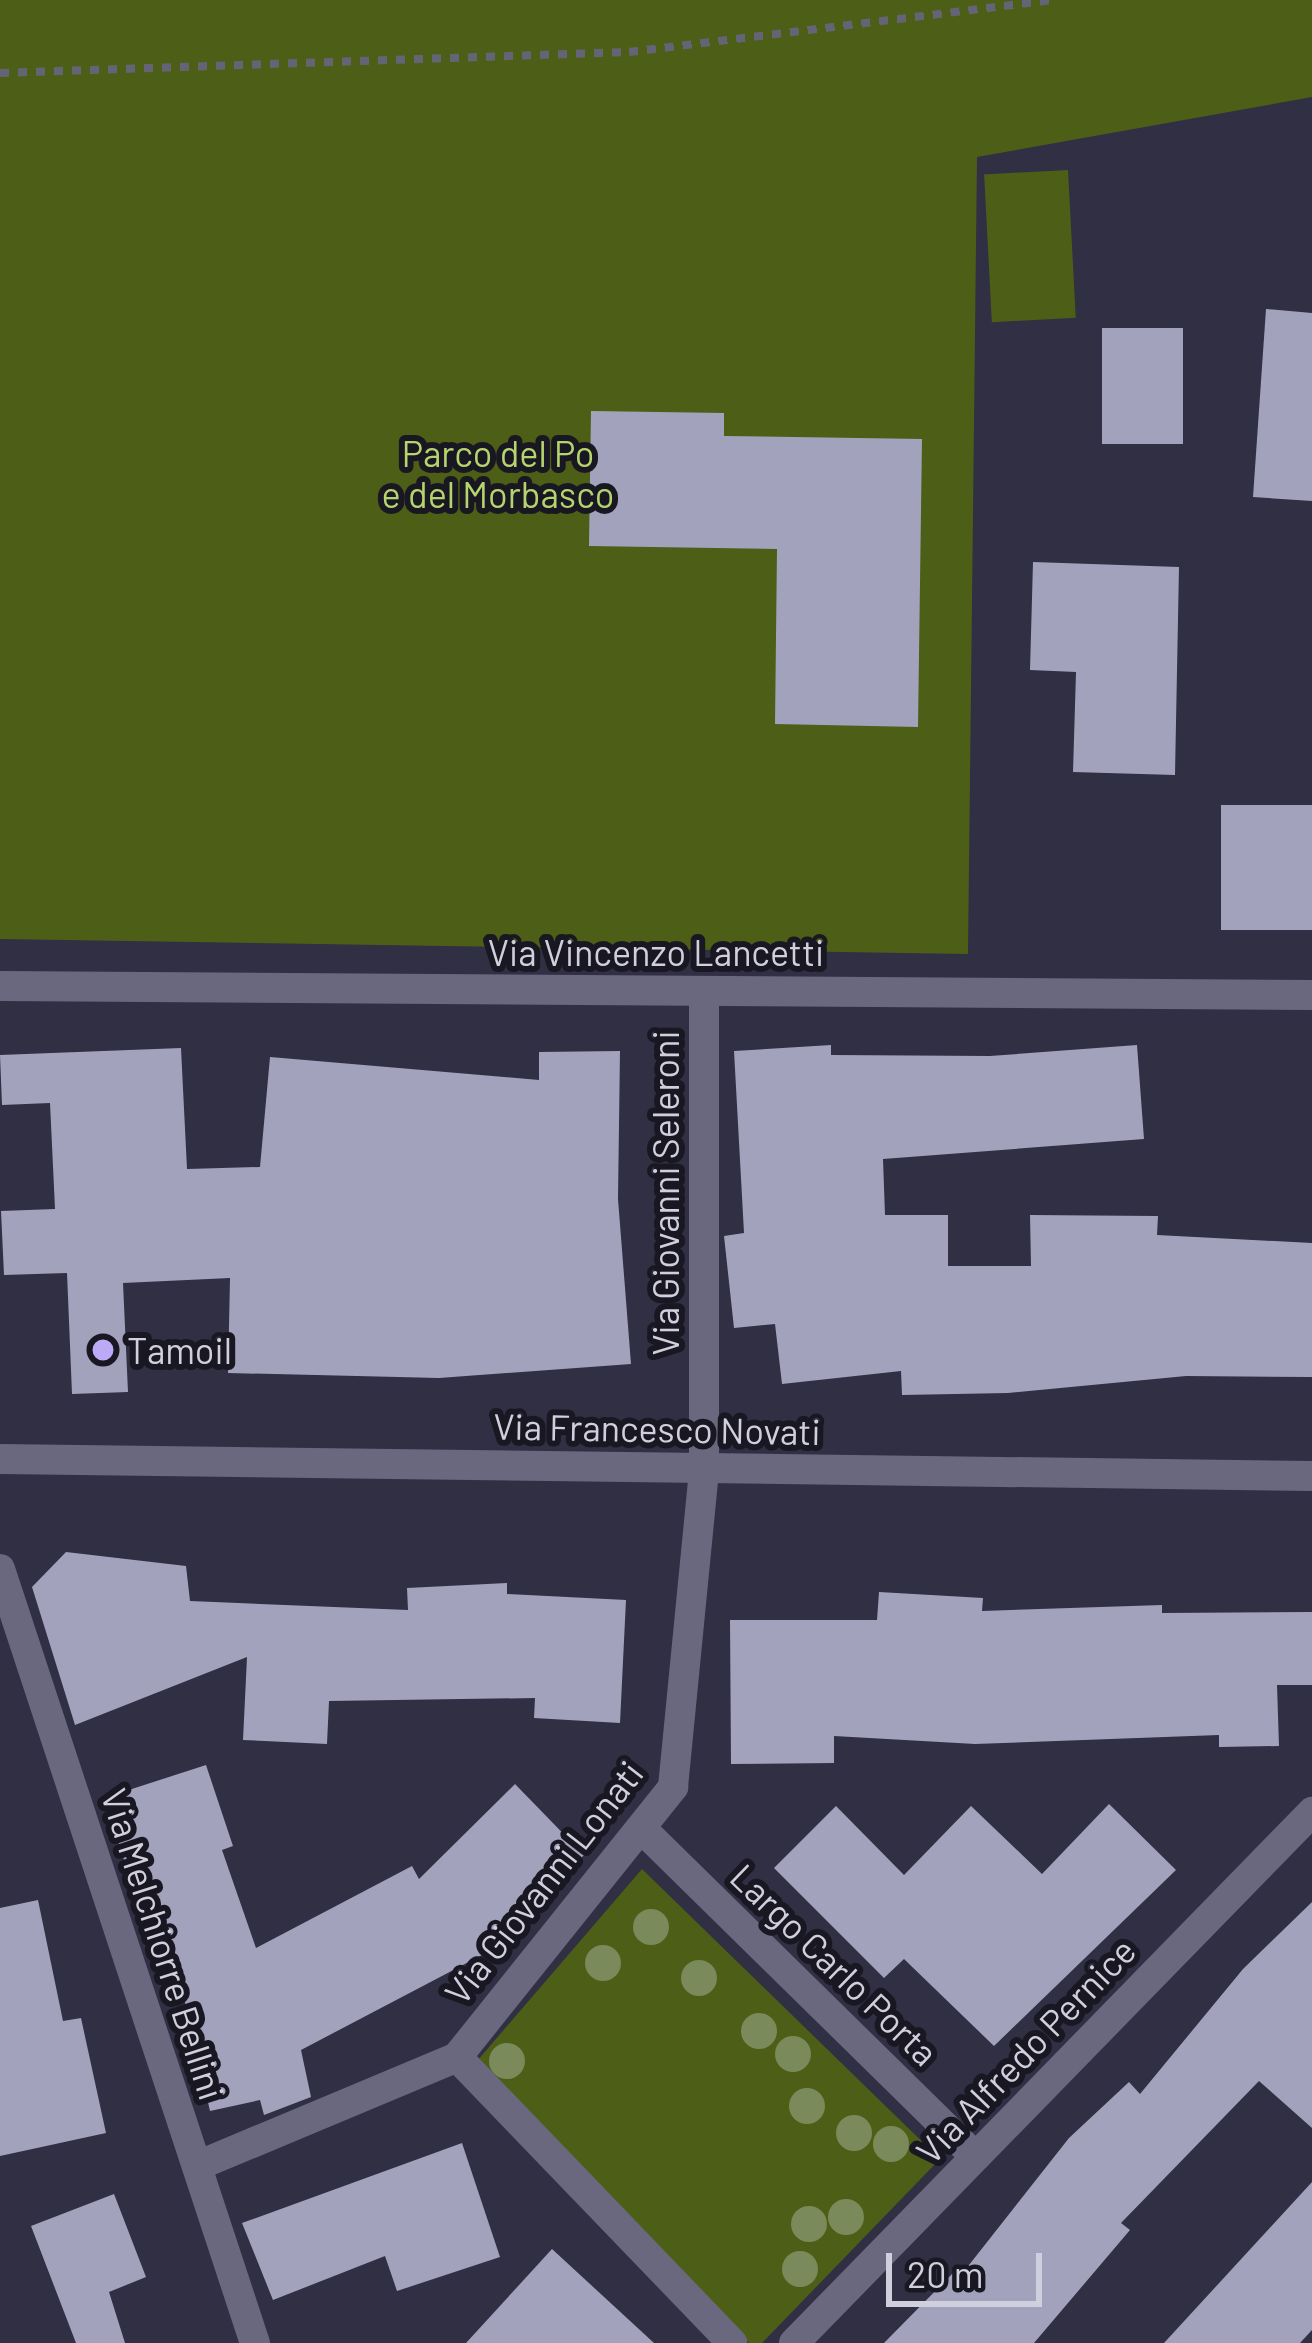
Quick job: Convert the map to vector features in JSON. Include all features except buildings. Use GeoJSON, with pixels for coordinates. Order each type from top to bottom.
{"type":"FeatureCollection","features":[{"type":"Feature","properties":{"kind":"street","name":"Via Vincenzo Lancetti"},"geometry":{"type":"LineString","coordinates":[[0,986],[1312,995]]}},
{"type":"Feature","properties":{"kind":"street","name":"Via Giovanni Seleroni"},"geometry":{"type":"LineString","coordinates":[[704,991],[704,1468]]}},
{"type":"Feature","properties":{"kind":"street","name":"Via Francesco Novati"},"geometry":{"type":"LineString","coordinates":[[0,1459],[1312,1476]]}},
{"type":"Feature","properties":{"kind":"street","name":"Via Giovanni Lonati"},"geometry":{"type":"LineString","coordinates":[[196,2166],[457,2057],[673,1787],[704,1468]]}},
{"type":"Feature","properties":{"kind":"street","name":"Via Melchiorre Bellini"},"geometry":{"type":"LineString","coordinates":[[0,1569],[255,2343]]}},
{"type":"Feature","properties":{"kind":"street","name":"Via Alfredo Pernice"},"geometry":{"type":"LineString","coordinates":[[794,2343],[1312,1812]]}},
{"type":"Feature","properties":{"kind":"street","name":"Largo Carlo Porta"},"geometry":{"type":"LineString","coordinates":[[641,1828],[975,2156]]}},
{"type":"Feature","properties":{"kind":"street"},"geometry":{"type":"LineString","coordinates":[[457,2057],[732,2343]]}},
{"type":"Feature","properties":{"kind":"path"},"geometry":{"type":"LineString","coordinates":[[0,73],[628,52],[1050,0]]}},
{"type":"Feature","properties":{"kind":"green space","name":"Parco del Po e del Morbasco"},"geometry":{"type":"Polygon","coordinates":[[[0,0],[1312,0],[1312,97],[977,157],[968,954],[0,939],[0,0]]]}},
{"type":"Feature","properties":{"kind":"green space"},"geometry":{"type":"Polygon","coordinates":[[[1068,170],[1076,318],[992,322],[984,174],[1068,170]]]}},
{"type":"Feature","properties":{"kind":"green space"},"geometry":{"type":"Polygon","coordinates":[[[642,1869],[940,2159],[762,2343],[749,2343],[477,2061],[642,1869]]]}},
{"type":"Feature","properties":{"kind":"place","name":"Tamoil"},"geometry":{"type":"Point","coordinates":[103,1350]}}]}
